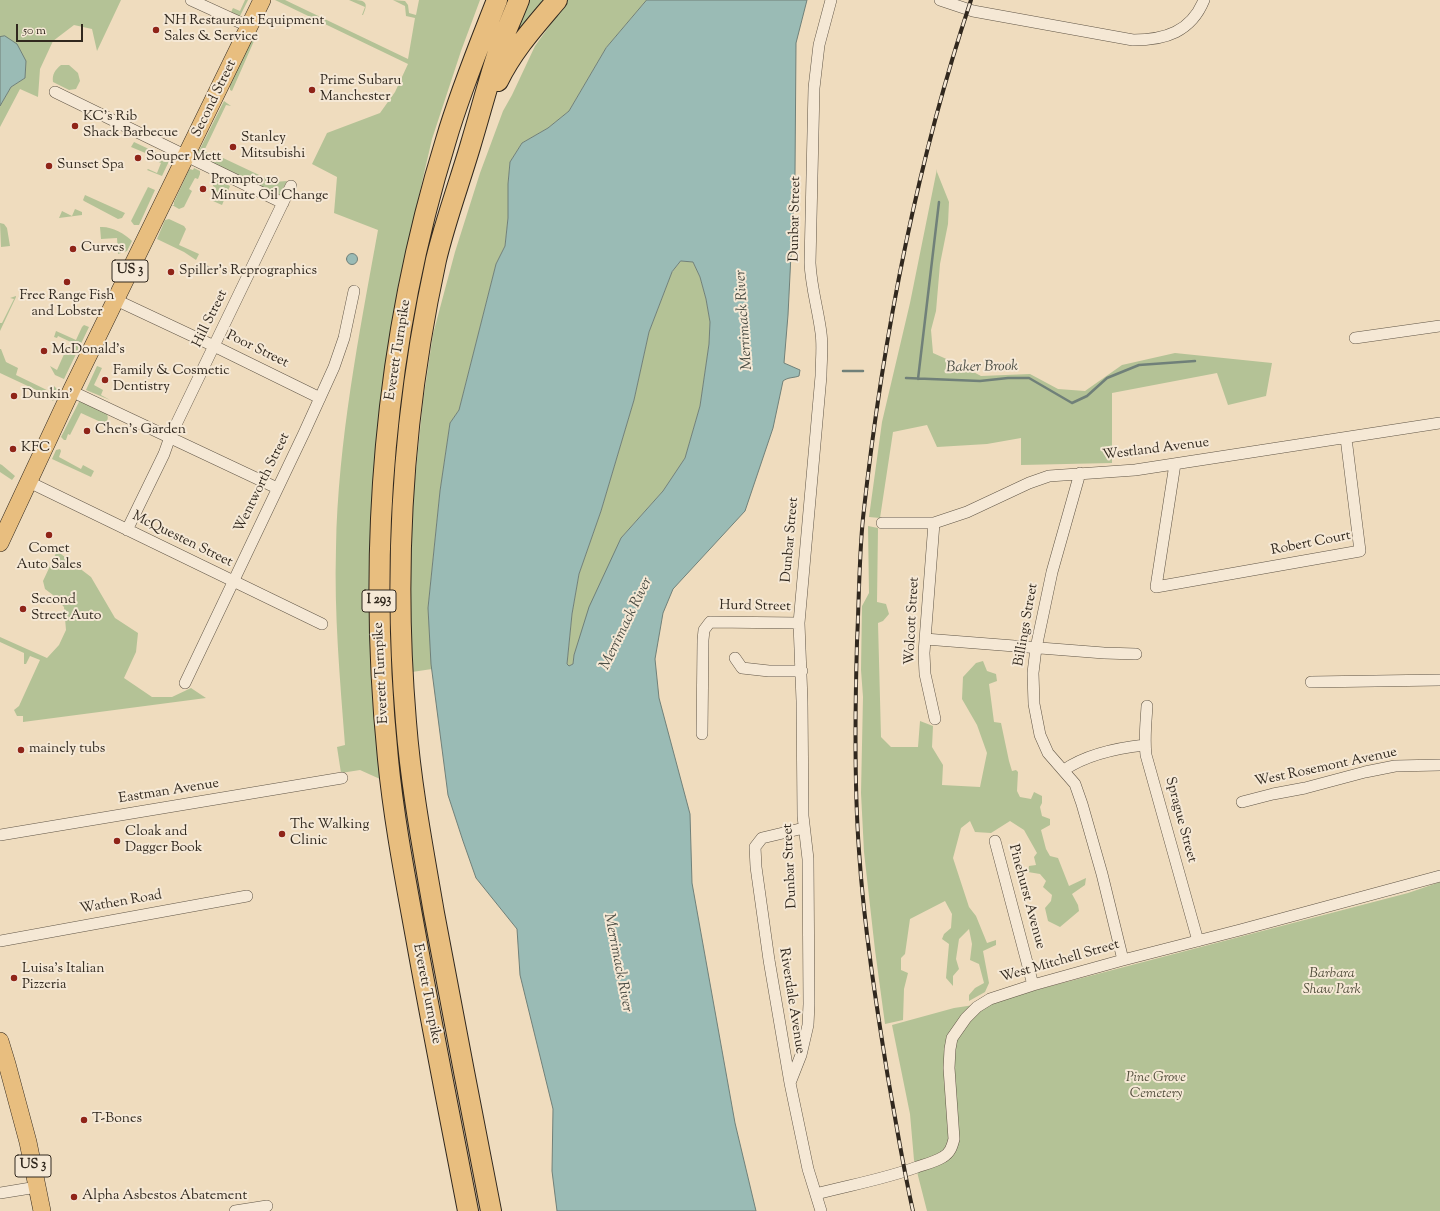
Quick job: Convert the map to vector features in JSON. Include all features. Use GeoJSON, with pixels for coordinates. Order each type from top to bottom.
{"type":"FeatureCollection","features":[{"type":"Feature","properties":{"kind":"highway","name":"Everett Turnpike"},"geometry":{"type":"LineString","coordinates":[[468,1211],[431,1018],[392,800],[380,654],[380,529],[385,445],[391,397],[405,309],[418,248],[446,139],[466,80],[498,0]]}},
{"type":"Feature","properties":{"kind":"highway","name":"Everett Turnpike"},"geometry":{"type":"LineString","coordinates":[[491,1211],[446,981],[419,827],[408,738],[403,672],[400,567],[406,463],[418,359],[437,256],[500,47],[519,0]]}},
{"type":"Feature","properties":{"kind":"highway"},"geometry":{"type":"LineString","coordinates":[[437,256],[492,94],[514,52],[557,0]]}},
{"type":"Feature","properties":{"kind":"main road","name":"Second Street"},"geometry":{"type":"LineString","coordinates":[[0,543],[71,391],[188,155],[262,0]]}},
{"type":"Feature","properties":{"kind":"main road","name":"US 3"},"geometry":{"type":"LineString","coordinates":[[0,1041],[28,1142],[42,1211]]}},
{"type":"Feature","properties":{"kind":"street"},"geometry":{"type":"LineString","coordinates":[[191,0],[250,27]]}},
{"type":"Feature","properties":{"kind":"street","name":"Dunbar Street"},"geometry":{"type":"LineString","coordinates":[[790,1083],[801,1054],[808,1025],[809,1004],[808,859],[804,828],[802,671],[799,623],[821,376],[822,345],[810,263],[814,88],[819,44],[831,0]]}},
{"type":"Feature","properties":{"kind":"street"},"geometry":{"type":"LineString","coordinates":[[940,0],[972,11],[1133,40],[1154,39],[1174,33],[1192,21],[1204,0]]}},
{"type":"Feature","properties":{"kind":"street"},"geometry":{"type":"LineString","coordinates":[[55,92],[188,155],[283,203]]}},
{"type":"Feature","properties":{"kind":"street","name":"Hill Street"},"geometry":{"type":"LineString","coordinates":[[127,530],[164,454],[170,437],[291,186]]}},
{"type":"Feature","properties":{"kind":"street","name":"Wentworth Street"},"geometry":{"type":"LineString","coordinates":[[185,683],[304,433],[342,348],[354,291]]}},
{"type":"Feature","properties":{"kind":"street","name":"Poor Street"},"geometry":{"type":"LineString","coordinates":[[116,300],[320,398]]}},
{"type":"Feature","properties":{"kind":"street"},"geometry":{"type":"LineString","coordinates":[[1355,338],[1440,326]]}},
{"type":"Feature","properties":{"kind":"street"},"geometry":{"type":"LineString","coordinates":[[71,391],[277,488]]}},
{"type":"Feature","properties":{"kind":"street","name":"Westland Avenue"},"geometry":{"type":"LineString","coordinates":[[882,523],[934,523],[967,512],[1029,483],[1054,475],[1135,470],[1440,423]]}},
{"type":"Feature","properties":{"kind":"street","name":"Robert Court"},"geometry":{"type":"LineString","coordinates":[[1175,464],[1156,587],[1360,551],[1346,438]]}},
{"type":"Feature","properties":{"kind":"street","name":"Billings Street"},"geometry":{"type":"LineString","coordinates":[[1080,473],[1052,572],[1036,648],[1033,673],[1034,704],[1040,735],[1048,753],[1075,784],[1082,804],[1102,874],[1123,960]]}},
{"type":"Feature","properties":{"kind":"street","name":"McQuesten Street"},"geometry":{"type":"LineString","coordinates":[[29,482],[322,624]]}},
{"type":"Feature","properties":{"kind":"street","name":"Wolcott Street"},"geometry":{"type":"LineString","coordinates":[[934,523],[924,639],[924,665],[935,719]]}},
{"type":"Feature","properties":{"kind":"street","name":"Hurd Street"},"geometry":{"type":"LineString","coordinates":[[702,734],[703,640],[704,630],[710,622],[799,623]]}},
{"type":"Feature","properties":{"kind":"street"},"geometry":{"type":"LineString","coordinates":[[924,639],[1136,654]]}},
{"type":"Feature","properties":{"kind":"street"},"geometry":{"type":"LineString","coordinates":[[735,658],[742,668],[752,670],[802,671]]}},
{"type":"Feature","properties":{"kind":"street"},"geometry":{"type":"LineString","coordinates":[[1311,682],[1440,680]]}},
{"type":"Feature","properties":{"kind":"street","name":"Sprague Street"},"geometry":{"type":"LineString","coordinates":[[1148,706],[1145,745],[1146,755],[1198,941]]}},
{"type":"Feature","properties":{"kind":"street"},"geometry":{"type":"LineString","coordinates":[[1064,770],[1073,764],[1102,753],[1145,745]]}},
{"type":"Feature","properties":{"kind":"street","name":"West Rosemont Avenue"},"geometry":{"type":"LineString","coordinates":[[1242,802],[1272,794],[1305,788],[1365,772],[1396,766],[1440,765]]}},
{"type":"Feature","properties":{"kind":"street","name":"Eastman Avenue"},"geometry":{"type":"LineString","coordinates":[[0,835],[342,778]]}},
{"type":"Feature","properties":{"kind":"street","name":"Riverdale Avenue"},"geometry":{"type":"LineString","coordinates":[[804,828],[762,838],[755,847],[756,867],[769,960],[790,1083],[808,1169],[821,1211]]}},
{"type":"Feature","properties":{"kind":"street","name":"Pinehurst Avenue"},"geometry":{"type":"LineString","coordinates":[[995,841],[1033,985]]}},
{"type":"Feature","properties":{"kind":"street","name":"West Mitchell Street"},"geometry":{"type":"LineString","coordinates":[[816,1194],[904,1172],[933,1162],[949,1152],[953,1146],[954,1139],[949,1068],[952,1038],[966,1018],[983,1003],[990,999],[1033,985],[1123,960],[1440,876]]}},
{"type":"Feature","properties":{"kind":"street","name":"Wathen Road"},"geometry":{"type":"LineString","coordinates":[[0,941],[248,896]]}},
{"type":"Feature","properties":{"kind":"street"},"geometry":{"type":"LineString","coordinates":[[0,1193],[37,1187]]}},
{"type":"Feature","properties":{"kind":"street"},"geometry":{"type":"LineString","coordinates":[[235,1211],[267,1206]]}},
{"type":"Feature","properties":{"kind":"green space"},"geometry":{"type":"Polygon","coordinates":[[[0,0],[121,0],[97,51],[92,29],[74,25],[53,41],[40,69],[38,97],[20,89],[0,127],[0,106],[11,87],[25,78],[25,62],[22,53],[13,42],[4,37],[0,37],[0,0]]]}},
{"type":"Feature","properties":{"kind":"green space"},"geometry":{"type":"Polygon","coordinates":[[[245,0],[248,0],[240,16],[231,12],[233,8],[240,11],[245,0]]]}},
{"type":"Feature","properties":{"kind":"green space"},"geometry":{"type":"Polygon","coordinates":[[[275,0],[285,0],[408,59],[415,18],[406,16],[405,6],[393,0],[405,1],[408,5],[409,13],[416,15],[419,0],[480,0],[461,51],[432,139],[398,286],[379,411],[370,562],[372,680],[380,779],[360,770],[341,773],[337,747],[345,745],[336,597],[338,508],[345,428],[378,230],[334,213],[337,177],[312,164],[327,133],[380,113],[395,92],[408,64],[275,0]]]}},
{"type":"Feature","properties":{"kind":"green space"},"geometry":{"type":"Polygon","coordinates":[[[349,0],[364,2],[366,6],[363,15],[365,7],[349,0]]]}},
{"type":"Feature","properties":{"kind":"green space"},"geometry":{"type":"Polygon","coordinates":[[[529,0],[547,0],[523,29],[518,26],[529,0]]]}},
{"type":"Feature","properties":{"kind":"green space"},"geometry":{"type":"Polygon","coordinates":[[[568,0],[647,0],[606,48],[569,111],[548,128],[522,143],[510,162],[508,184],[508,218],[505,246],[496,264],[459,410],[450,423],[440,491],[428,608],[432,669],[412,672],[410,583],[412,508],[423,401],[433,334],[455,252],[480,173],[503,111],[535,46],[568,0]]]}},
{"type":"Feature","properties":{"kind":"green space"},"geometry":{"type":"Polygon","coordinates":[[[251,39],[254,41],[232,91],[230,90],[230,85],[251,39]]]}},
{"type":"Feature","properties":{"kind":"green space"},"geometry":{"type":"Polygon","coordinates":[[[61,65],[69,65],[78,73],[80,81],[76,89],[69,90],[53,82],[54,72],[61,65]]]}},
{"type":"Feature","properties":{"kind":"green space"},"geometry":{"type":"Polygon","coordinates":[[[224,101],[231,106],[226,105],[204,151],[222,159],[223,158],[274,182],[287,181],[279,196],[201,158],[198,153],[224,101]]]}},
{"type":"Feature","properties":{"kind":"green space"},"geometry":{"type":"Polygon","coordinates":[[[134,142],[170,159],[162,176],[147,170],[148,169],[157,173],[161,163],[154,160],[155,157],[131,147],[134,142]]]}},
{"type":"Feature","properties":{"kind":"green space"},"geometry":{"type":"Polygon","coordinates":[[[194,168],[200,171],[200,174],[198,179],[195,178],[189,189],[192,191],[184,207],[179,209],[172,205],[174,205],[189,170],[193,170],[194,168]]]}},
{"type":"Feature","properties":{"kind":"green space"},"geometry":{"type":"Polygon","coordinates":[[[937,169],[949,202],[948,224],[940,264],[936,311],[931,330],[933,353],[981,376],[1030,374],[1058,389],[1085,391],[1122,365],[1175,353],[1272,363],[1266,396],[1228,405],[1217,373],[1112,393],[1112,463],[1021,465],[1021,438],[987,444],[937,447],[927,425],[893,432],[880,518],[869,517],[882,422],[910,303],[937,169]]]}},
{"type":"Feature","properties":{"kind":"green space"},"geometry":{"type":"Polygon","coordinates":[[[217,179],[230,186],[222,205],[213,201],[217,194],[214,193],[216,188],[213,186],[213,182],[217,179]]]}},
{"type":"Feature","properties":{"kind":"green space"},"geometry":{"type":"Polygon","coordinates":[[[148,187],[155,190],[139,225],[134,225],[131,221],[148,187]]]}},
{"type":"Feature","properties":{"kind":"green space"},"geometry":{"type":"Polygon","coordinates":[[[85,195],[125,213],[122,218],[118,219],[84,201],[85,195]]]}},
{"type":"Feature","properties":{"kind":"green space"},"geometry":{"type":"Polygon","coordinates":[[[75,209],[82,212],[82,215],[59,218],[62,211],[72,216],[75,209]]]}},
{"type":"Feature","properties":{"kind":"green space"},"geometry":{"type":"Polygon","coordinates":[[[169,219],[184,226],[186,229],[179,245],[199,254],[196,260],[184,252],[157,239],[165,220],[169,219]]]}},
{"type":"Feature","properties":{"kind":"green space"},"geometry":{"type":"Polygon","coordinates":[[[0,223],[4,224],[7,228],[10,246],[1,247],[0,223]]]}},
{"type":"Feature","properties":{"kind":"green space"},"geometry":{"type":"Polygon","coordinates":[[[100,227],[113,229],[129,238],[132,241],[127,251],[118,254],[117,238],[101,239],[100,227]]]}},
{"type":"Feature","properties":{"kind":"green space"},"geometry":{"type":"Polygon","coordinates":[[[681,261],[693,262],[700,277],[710,322],[709,344],[700,406],[685,458],[663,491],[621,538],[574,655],[573,664],[569,666],[567,664],[572,614],[579,574],[601,511],[634,400],[649,332],[672,272],[681,261]]]}},
{"type":"Feature","properties":{"kind":"green space"},"geometry":{"type":"Polygon","coordinates":[[[16,296],[0,331],[0,323],[2,323],[14,299],[10,298],[16,296]]]}},
{"type":"Feature","properties":{"kind":"green space"},"geometry":{"type":"Polygon","coordinates":[[[84,325],[89,327],[64,379],[55,375],[50,366],[57,370],[65,352],[68,353],[73,343],[58,336],[57,338],[54,337],[56,331],[76,340],[84,325]]]}},
{"type":"Feature","properties":{"kind":"green space"},"geometry":{"type":"Polygon","coordinates":[[[0,349],[6,362],[18,368],[16,375],[53,393],[54,386],[60,392],[60,397],[56,396],[53,401],[47,395],[0,373],[0,349]]]}},
{"type":"Feature","properties":{"kind":"green space"},"geometry":{"type":"Polygon","coordinates":[[[97,366],[102,368],[94,385],[103,390],[101,395],[110,400],[86,390],[97,366]]]}},
{"type":"Feature","properties":{"kind":"green space"},"geometry":{"type":"Polygon","coordinates":[[[80,400],[106,413],[108,416],[107,420],[105,424],[81,413],[70,435],[68,434],[66,440],[64,440],[61,437],[80,400]]]}},
{"type":"Feature","properties":{"kind":"green space"},"geometry":{"type":"Polygon","coordinates":[[[60,449],[61,451],[59,457],[81,469],[83,465],[94,471],[91,477],[52,459],[56,450],[60,449]]]}},
{"type":"Feature","properties":{"kind":"green space"},"geometry":{"type":"Polygon","coordinates":[[[0,464],[15,476],[12,480],[0,472],[0,464]]]}},
{"type":"Feature","properties":{"kind":"green space"},"geometry":{"type":"Polygon","coordinates":[[[868,526],[878,528],[877,602],[886,604],[889,614],[883,621],[878,623],[881,737],[891,747],[918,747],[920,721],[933,726],[932,747],[943,765],[942,785],[980,787],[987,753],[977,725],[962,699],[963,677],[976,663],[983,661],[987,671],[996,674],[997,681],[989,684],[994,722],[1001,723],[1012,771],[1016,770],[1018,772],[1017,791],[1020,797],[1031,799],[1034,792],[1042,796],[1042,803],[1040,807],[1042,816],[1050,819],[1050,825],[1041,830],[1046,849],[1050,856],[1058,858],[1069,886],[1086,878],[1085,885],[1072,894],[1078,905],[1079,911],[1060,927],[1048,921],[1045,908],[1051,901],[1052,895],[1043,887],[1046,881],[1040,874],[1028,872],[1029,866],[1036,865],[1034,857],[1037,853],[1024,830],[1010,821],[991,833],[975,832],[970,821],[961,828],[953,858],[969,907],[976,916],[987,943],[996,940],[996,945],[983,951],[989,983],[985,992],[969,1001],[969,995],[975,988],[984,983],[979,964],[970,960],[972,944],[969,929],[959,939],[956,959],[959,969],[953,976],[953,986],[946,978],[949,944],[942,939],[944,934],[951,928],[952,914],[945,901],[910,919],[905,954],[901,958],[901,970],[908,973],[904,989],[903,1020],[885,1024],[864,852],[861,793],[863,697],[861,670],[862,606],[869,593],[868,526]]]}},
{"type":"Feature","properties":{"kind":"green space"},"geometry":{"type":"Polygon","coordinates":[[[57,551],[91,577],[115,618],[138,633],[136,652],[124,678],[152,697],[172,697],[191,688],[206,698],[23,722],[23,716],[17,716],[14,710],[19,706],[40,660],[30,656],[26,664],[24,664],[24,653],[0,642],[0,637],[47,658],[59,645],[66,630],[64,607],[45,589],[43,581],[57,551]]]}},
{"type":"Feature","properties":{"kind":"green space","name":"Pine Grove Cemetery"},"geometry":{"type":"Polygon","coordinates":[[[1440,882],[1440,1211],[927,1211],[914,1160],[910,1114],[892,1025],[954,1008],[994,1002],[1408,893],[1440,882]]]}},
{"type":"Feature","properties":{"kind":"water","name":"Merrimack River"},"geometry":{"type":"Polygon","coordinates":[[[647,0],[807,0],[796,43],[795,173],[788,315],[784,363],[800,370],[799,376],[783,381],[773,428],[745,511],[673,589],[663,613],[655,659],[659,698],[690,814],[692,883],[735,1123],[756,1211],[557,1211],[552,1171],[553,1109],[520,975],[517,929],[476,878],[448,795],[431,664],[428,608],[440,491],[450,423],[459,410],[496,264],[505,246],[508,218],[508,184],[510,162],[522,143],[548,128],[569,111],[606,48],[647,0]],[[681,261],[672,272],[649,332],[634,400],[601,511],[579,574],[572,614],[567,664],[569,666],[573,664],[574,655],[589,607],[621,538],[663,491],[685,458],[700,406],[709,344],[710,322],[700,277],[693,262],[681,261]]]}},
{"type":"Feature","properties":{"kind":"water"},"geometry":{"type":"Polygon","coordinates":[[[5,36],[17,44],[26,61],[25,78],[11,87],[0,106],[0,37],[5,36]]]}},
{"type":"Feature","properties":{"kind":"water"},"geometry":{"type":"Polygon","coordinates":[[[350,254],[354,254],[356,255],[356,263],[350,264],[347,261],[347,257],[350,254]]]}},
{"type":"Feature","properties":{"kind":"water"},"geometry":{"type":"Polygon","coordinates":[[[201,263],[211,268],[213,271],[212,274],[208,275],[197,269],[201,263]]]}},
{"type":"Feature","properties":{"kind":"waterway","name":"Baker Brook"},"geometry":{"type":"LineString","coordinates":[[918,379],[939,202]]}},
{"type":"Feature","properties":{"kind":"waterway","name":"Baker Brook"},"geometry":{"type":"LineString","coordinates":[[906,378],[980,381],[1008,378],[1029,378],[1072,403],[1087,396],[1107,378],[1139,365],[1195,361]]}},
{"type":"Feature","properties":{"kind":"waterway","name":"Baker Brook"},"geometry":{"type":"LineString","coordinates":[[843,371],[863,371]]}},
{"type":"Feature","properties":{"kind":"railway"},"geometry":{"type":"LineString","coordinates":[[913,1211],[888,1078],[871,965],[861,879],[857,825],[855,746],[860,564],[863,518],[880,387],[903,256],[933,127],[971,0]]}},
{"type":"Feature","properties":{"kind":"place","name":"NH Restaurant Equipment Sales & Service"},"geometry":{"type":"Point","coordinates":[156,30]}},
{"type":"Feature","properties":{"kind":"place","name":"Prime Subaru Manchester"},"geometry":{"type":"Point","coordinates":[312,90]}},
{"type":"Feature","properties":{"kind":"place","name":"KC's Rib Shack Barbecue"},"geometry":{"type":"Point","coordinates":[75,126]}},
{"type":"Feature","properties":{"kind":"place","name":"Stanley Mitsubishi"},"geometry":{"type":"Point","coordinates":[233,147]}},
{"type":"Feature","properties":{"kind":"place","name":"Souper Mett"},"geometry":{"type":"Point","coordinates":[138,158]}},
{"type":"Feature","properties":{"kind":"place","name":"Sunset Spa"},"geometry":{"type":"Point","coordinates":[49,166]}},
{"type":"Feature","properties":{"kind":"place","name":"Prompto 10 Minute Oil Change"},"geometry":{"type":"Point","coordinates":[203,189]}},
{"type":"Feature","properties":{"kind":"place","name":"Curves"},"geometry":{"type":"Point","coordinates":[73,249]}},
{"type":"Feature","properties":{"kind":"place","name":"Spiller's Reprographics"},"geometry":{"type":"Point","coordinates":[171,272]}},
{"type":"Feature","properties":{"kind":"place","name":"Free Range Fish and Lobster"},"geometry":{"type":"Point","coordinates":[67,282]}},
{"type":"Feature","properties":{"kind":"place","name":"McDonald's"},"geometry":{"type":"Point","coordinates":[44,351]}},
{"type":"Feature","properties":{"kind":"place","name":"Family & Cosmetic Dentistry"},"geometry":{"type":"Point","coordinates":[105,380]}},
{"type":"Feature","properties":{"kind":"place","name":"Dunkin'"},"geometry":{"type":"Point","coordinates":[14,396]}},
{"type":"Feature","properties":{"kind":"place","name":"Chen's Garden"},"geometry":{"type":"Point","coordinates":[87,431]}},
{"type":"Feature","properties":{"kind":"place","name":"KFC"},"geometry":{"type":"Point","coordinates":[13,449]}},
{"type":"Feature","properties":{"kind":"place","name":"Comet Auto Sales"},"geometry":{"type":"Point","coordinates":[49,535]}},
{"type":"Feature","properties":{"kind":"place","name":"Second Street Auto"},"geometry":{"type":"Point","coordinates":[23,609]}},
{"type":"Feature","properties":{"kind":"place","name":"mainely tubs"},"geometry":{"type":"Point","coordinates":[21,750]}},
{"type":"Feature","properties":{"kind":"place","name":"The Walking Clinic"},"geometry":{"type":"Point","coordinates":[282,834]}},
{"type":"Feature","properties":{"kind":"place","name":"Cloak and Dagger Book"},"geometry":{"type":"Point","coordinates":[117,841]}},
{"type":"Feature","properties":{"kind":"place","name":"Luisa's Italian Pizzeria"},"geometry":{"type":"Point","coordinates":[14,978]}},
{"type":"Feature","properties":{"kind":"place","name":"T-Bones"},"geometry":{"type":"Point","coordinates":[84,1120]}},
{"type":"Feature","properties":{"kind":"place","name":"Alpha Asbestos Abatement"},"geometry":{"type":"Point","coordinates":[74,1197]}},
{"type":"Feature","properties":{"kind":"park label","name":"Barbara Shaw Park"},"geometry":{"type":"Point","coordinates":[1332,984]}}]}
